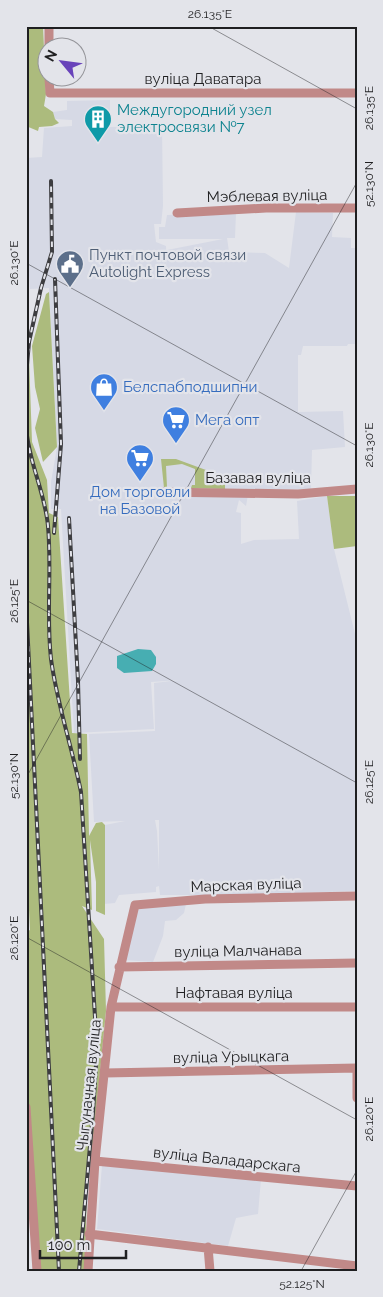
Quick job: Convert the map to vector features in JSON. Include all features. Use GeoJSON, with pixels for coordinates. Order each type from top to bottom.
{"type":"FeatureCollection","features":[{"type":"Feature","properties":{"kind":"street","name":"вуліца Даватара"},"geometry":{"type":"LineString","coordinates":[[50,88],[50,93],[357,93]]}},
{"type":"Feature","properties":{"kind":"street","name":"Мэблевая вуліца"},"geometry":{"type":"LineString","coordinates":[[177,213],[266,208],[357,208]]}},
{"type":"Feature","properties":{"kind":"street","name":"Базавая вуліца"},"geometry":{"type":"LineString","coordinates":[[158,492],[298,494],[357,490]]}},
{"type":"Feature","properties":{"kind":"street","name":"Марская вуліца"},"geometry":{"type":"LineString","coordinates":[[135,905],[205,899],[357,896]]}},
{"type":"Feature","properties":{"kind":"street","name":"Чыгуначная вуліца"},"geometry":{"type":"LineString","coordinates":[[88,1271],[95,1160],[111,1008],[119,967],[135,905]]}},
{"type":"Feature","properties":{"kind":"street","name":"вуліца Малчанава"},"geometry":{"type":"LineString","coordinates":[[119,967],[357,963]]}},
{"type":"Feature","properties":{"kind":"street","name":"Нафтавая вуліца"},"geometry":{"type":"LineString","coordinates":[[111,1008],[357,1007]]}},
{"type":"Feature","properties":{"kind":"street","name":"вуліца Урыцкага"},"geometry":{"type":"LineString","coordinates":[[105,1073],[357,1068]]}},
{"type":"Feature","properties":{"kind":"street"},"geometry":{"type":"LineString","coordinates":[[357,1068],[357,1098]]}},
{"type":"Feature","properties":{"kind":"street"},"geometry":{"type":"LineString","coordinates":[[26,1107],[37,1271]]}},
{"type":"Feature","properties":{"kind":"street","name":"вуліца Валадарскага"},"geometry":{"type":"LineString","coordinates":[[95,1160],[357,1186]]}},
{"type":"Feature","properties":{"kind":"street"},"geometry":{"type":"LineString","coordinates":[[89,1234],[357,1266]]}},
{"type":"Feature","properties":{"kind":"street"},"geometry":{"type":"LineString","coordinates":[[208,1247],[210,1271]]}},
{"type":"Feature","properties":{"kind":"shaded area"},"geometry":{"type":"Polygon","coordinates":[[[110,100],[110,127],[162,126],[163,206],[161,224],[154,224],[156,242],[166,246],[167,267],[167,250],[223,239],[159,239],[159,227],[165,227],[167,215],[236,213],[235,238],[227,238],[229,252],[265,253],[289,268],[296,212],[333,213],[332,237],[351,238],[351,248],[357,248],[357,344],[348,344],[347,346],[303,346],[301,355],[298,355],[298,412],[343,411],[345,447],[312,450],[311,489],[251,491],[249,489],[246,506],[239,500],[236,512],[241,513],[241,544],[254,540],[299,539],[297,501],[327,496],[334,549],[357,642],[357,891],[239,895],[160,895],[159,886],[156,887],[156,892],[119,895],[115,903],[104,904],[105,825],[125,821],[94,822],[89,734],[155,731],[154,683],[180,680],[151,682],[154,729],[74,733],[61,509],[51,509],[51,482],[57,447],[49,288],[30,289],[26,232],[26,158],[42,157],[44,128],[72,126],[72,120],[55,119],[53,112],[67,110],[67,101],[110,100]],[[155,820],[159,870],[159,820],[155,820]]]}},
{"type":"Feature","properties":{"kind":"shaded area"},"geometry":{"type":"Polygon","coordinates":[[[186,904],[184,913],[176,920],[165,921],[163,936],[153,962],[124,960],[136,907],[186,904]]]}},
{"type":"Feature","properties":{"kind":"shaded area"},"geometry":{"type":"Polygon","coordinates":[[[102,1165],[261,1179],[258,1214],[236,1218],[228,1246],[97,1229],[102,1165]]]}},
{"type":"Feature","properties":{"kind":"green space"},"geometry":{"type":"Polygon","coordinates":[[[26,26],[43,26],[44,38],[38,38],[38,88],[46,88],[44,106],[53,112],[55,119],[59,123],[52,126],[39,127],[38,131],[26,126],[26,26]]]}},
{"type":"Feature","properties":{"kind":"green space"},"geometry":{"type":"Polygon","coordinates":[[[26,272],[32,442],[47,480],[49,513],[58,517],[72,733],[87,734],[89,836],[96,823],[102,822],[105,825],[105,915],[96,911],[96,882],[90,840],[92,910],[82,906],[104,939],[106,1011],[87,1186],[85,1271],[40,1271],[26,1058],[26,932],[30,930],[26,851],[26,272]]]}},
{"type":"Feature","properties":{"kind":"green space"},"geometry":{"type":"Polygon","coordinates":[[[49,292],[57,447],[43,462],[35,428],[40,409],[35,387],[32,346],[46,294],[49,292]]]}},
{"type":"Feature","properties":{"kind":"green space"},"geometry":{"type":"Polygon","coordinates":[[[161,459],[176,459],[225,477],[225,489],[191,488],[192,485],[195,485],[195,469],[182,464],[166,466],[167,487],[164,488],[161,459]]]}},
{"type":"Feature","properties":{"kind":"green space"},"geometry":{"type":"Polygon","coordinates":[[[327,496],[357,496],[357,546],[334,549],[327,496]]]}},
{"type":"Feature","properties":{"kind":"water"},"geometry":{"type":"Polygon","coordinates":[[[138,649],[151,650],[156,657],[156,664],[152,671],[124,673],[117,668],[117,656],[138,649]]]}},
{"type":"Feature","properties":{"kind":"railway"},"geometry":{"type":"LineString","coordinates":[[26,376],[29,342],[41,288],[52,252],[51,181]]}},
{"type":"Feature","properties":{"kind":"railway"},"geometry":{"type":"LineString","coordinates":[[54,533],[61,444],[55,279]]}},
{"type":"Feature","properties":{"kind":"railway"},"geometry":{"type":"LineString","coordinates":[[26,426],[27,439],[44,501],[48,526],[51,659],[81,792],[97,1049],[79,1271]]}},
{"type":"Feature","properties":{"kind":"railway"},"geometry":{"type":"LineString","coordinates":[[69,518],[78,681],[80,759]]}},
{"type":"Feature","properties":{"kind":"railway"},"geometry":{"type":"LineString","coordinates":[[26,602],[59,1271]]}},
{"type":"Feature","properties":{"kind":"place","name":"Междугородний узел электросвязи №7"},"geometry":{"type":"Point","coordinates":[98,143]}},
{"type":"Feature","properties":{"kind":"place","name":"Пункт почтовой связи Autolight Express"},"geometry":{"type":"Point","coordinates":[70,288]}},
{"type":"Feature","properties":{"kind":"place","name":"Белспабподшипни"},"geometry":{"type":"Point","coordinates":[104,411]}},
{"type":"Feature","properties":{"kind":"place","name":"Мега опт"},"geometry":{"type":"Point","coordinates":[176,444]}},
{"type":"Feature","properties":{"kind":"place","name":"Дом торговли на Базовой"},"geometry":{"type":"Point","coordinates":[140,482]}}]}
